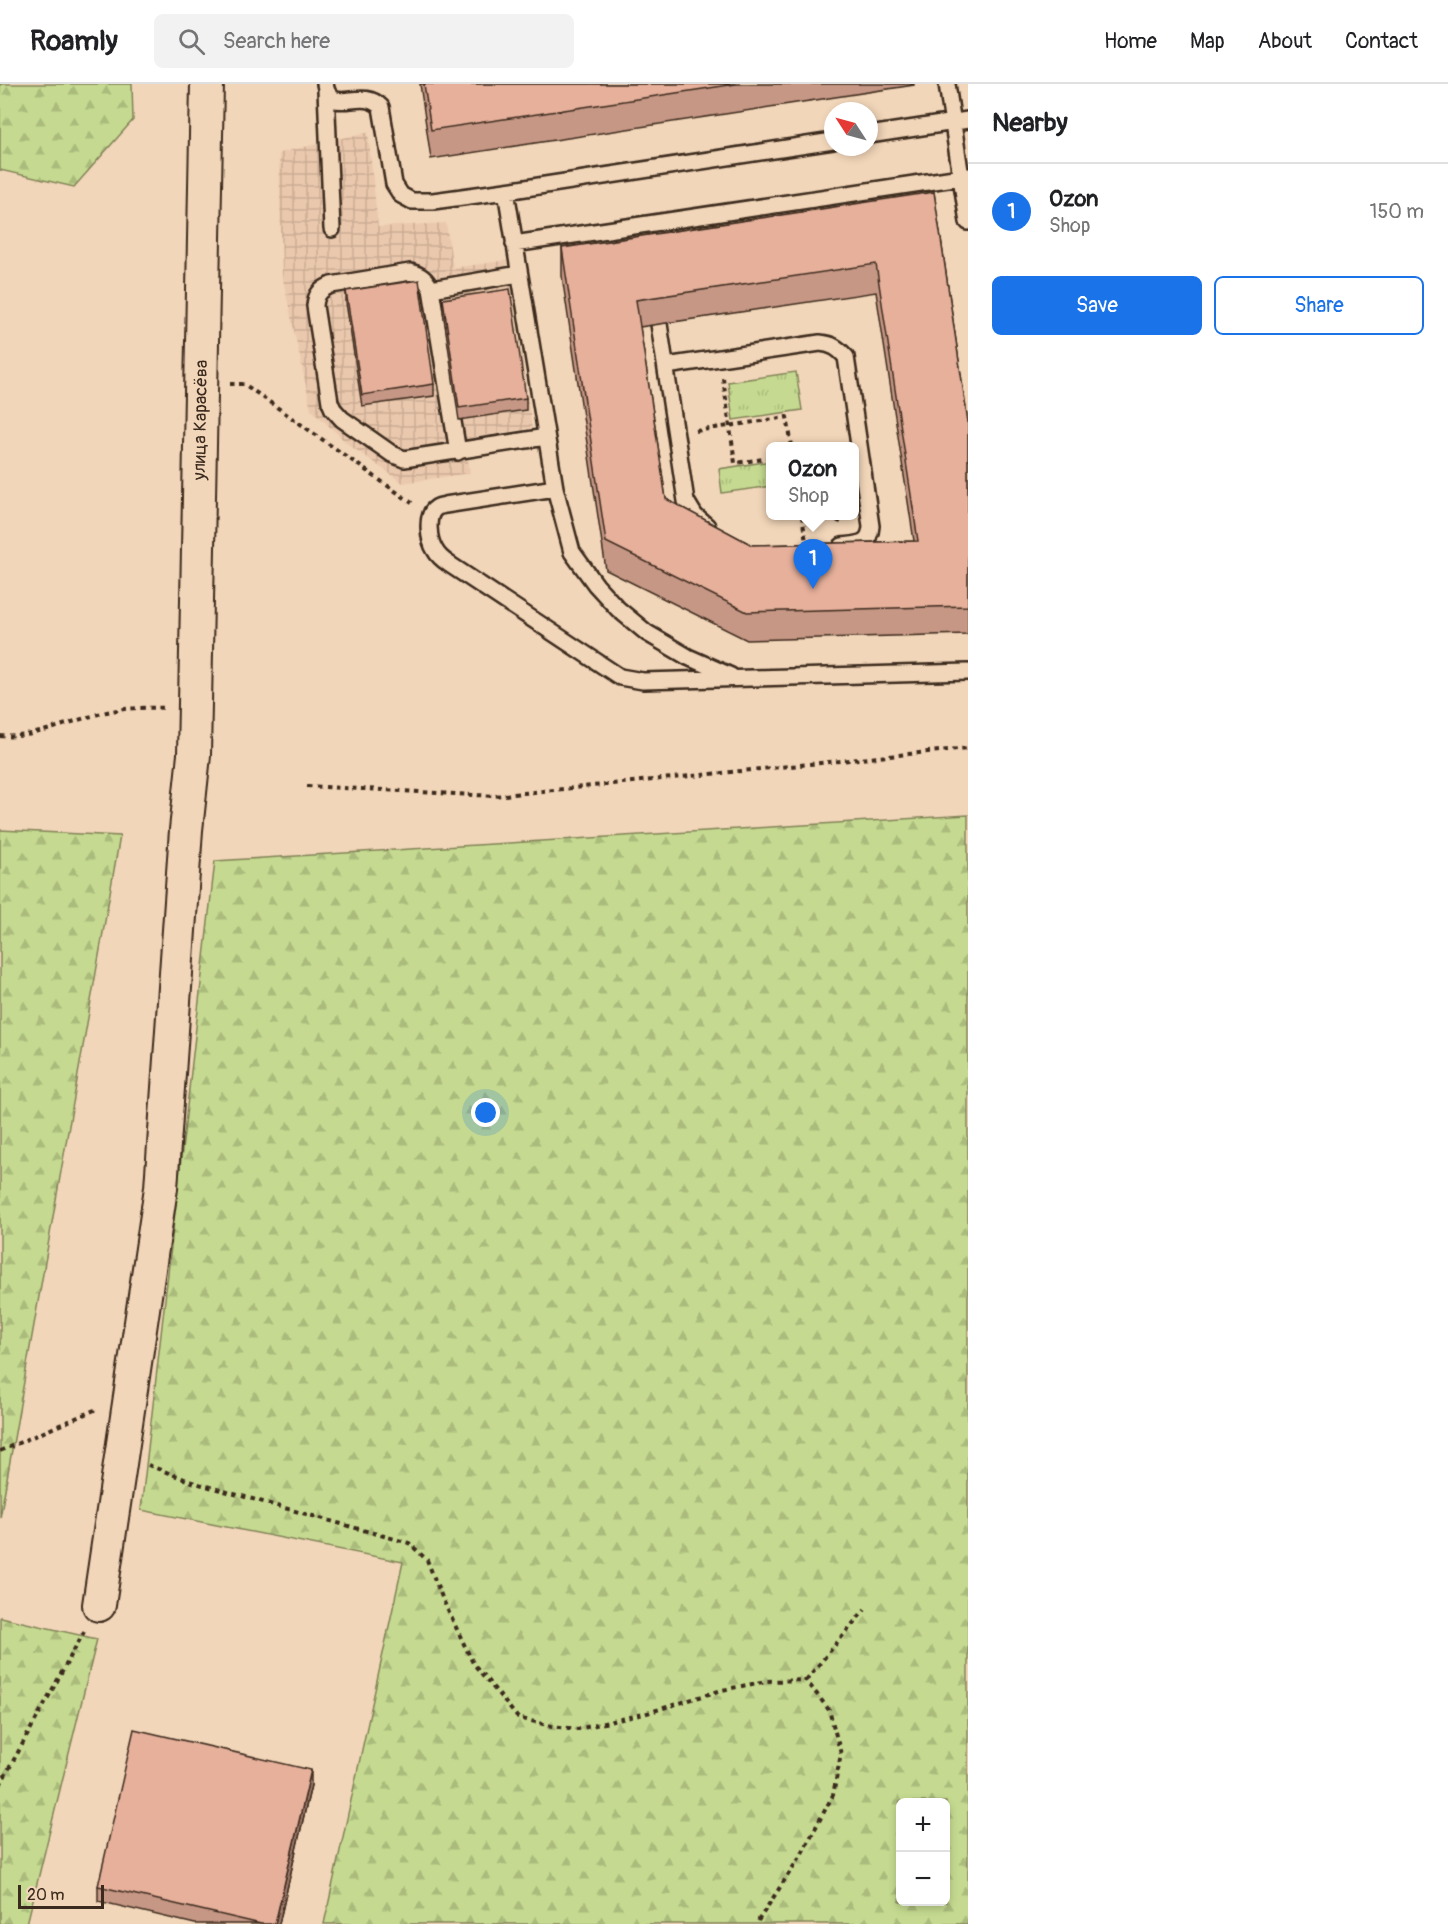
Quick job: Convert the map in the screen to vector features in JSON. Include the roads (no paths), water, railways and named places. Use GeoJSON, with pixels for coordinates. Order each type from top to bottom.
{"type":"FeatureCollection","features":[{"type":"Feature","properties":{"kind":"street","name":"улица Карасёва"},"geometry":{"type":"LineString","coordinates":[[99,1605],[161,1188],[186,830],[194,755],[207,84]]}},
{"type":"Feature","properties":{"kind":"lane"},"geometry":{"type":"LineString","coordinates":[[947,84],[961,121],[968,222]]}},
{"type":"Feature","properties":{"kind":"lane"},"geometry":{"type":"LineString","coordinates":[[326,87],[333,100],[341,102],[366,98],[375,101],[381,107],[394,184],[401,195],[412,201],[433,201],[506,191],[824,142]]}},
{"type":"Feature","properties":{"kind":"lane"},"geometry":{"type":"LineString","coordinates":[[326,87],[332,229]]}},
{"type":"Feature","properties":{"kind":"lane"},"geometry":{"type":"LineString","coordinates":[[878,134],[961,121]]}},
{"type":"Feature","properties":{"kind":"lane"},"geometry":{"type":"LineString","coordinates":[[514,243],[965,176]]}},
{"type":"Feature","properties":{"kind":"lane"},"geometry":{"type":"LineString","coordinates":[[506,191],[555,488],[572,552],[596,585],[618,609],[647,633],[688,657],[736,678]]}},
{"type":"Feature","properties":{"kind":"lane"},"geometry":{"type":"LineString","coordinates":[[645,224],[648,244]]}},
{"type":"Feature","properties":{"kind":"lane"},"geometry":{"type":"LineString","coordinates":[[458,452],[431,289],[426,280],[419,274],[410,272],[331,285],[320,290],[315,298],[316,317],[330,402],[337,414],[399,458],[412,459],[458,452],[546,437]]}},
{"type":"Feature","properties":{"kind":"lane"},"geometry":{"type":"LineString","coordinates":[[431,289],[519,274]]}},
{"type":"Feature","properties":{"kind":"lane"},"geometry":{"type":"LineString","coordinates":[[659,324],[686,501],[690,510],[701,522],[718,532]]}},
{"type":"Feature","properties":{"kind":"lane"},"geometry":{"type":"LineString","coordinates":[[666,366],[820,343],[829,344],[839,348],[846,357],[857,442]]}},
{"type":"Feature","properties":{"kind":"lane"},"geometry":{"type":"LineString","coordinates":[[807,551],[858,544],[865,542],[870,535],[859,453]]}},
{"type":"Feature","properties":{"kind":"lane"},"geometry":{"type":"LineString","coordinates":[[555,488],[435,508],[430,516],[432,545],[441,559],[612,673],[643,681],[968,672]]}},
{"type":"Feature","properties":{"kind":"place","name":"Ozon"},"geometry":{"type":"Point","coordinates":[813,589]}}]}
